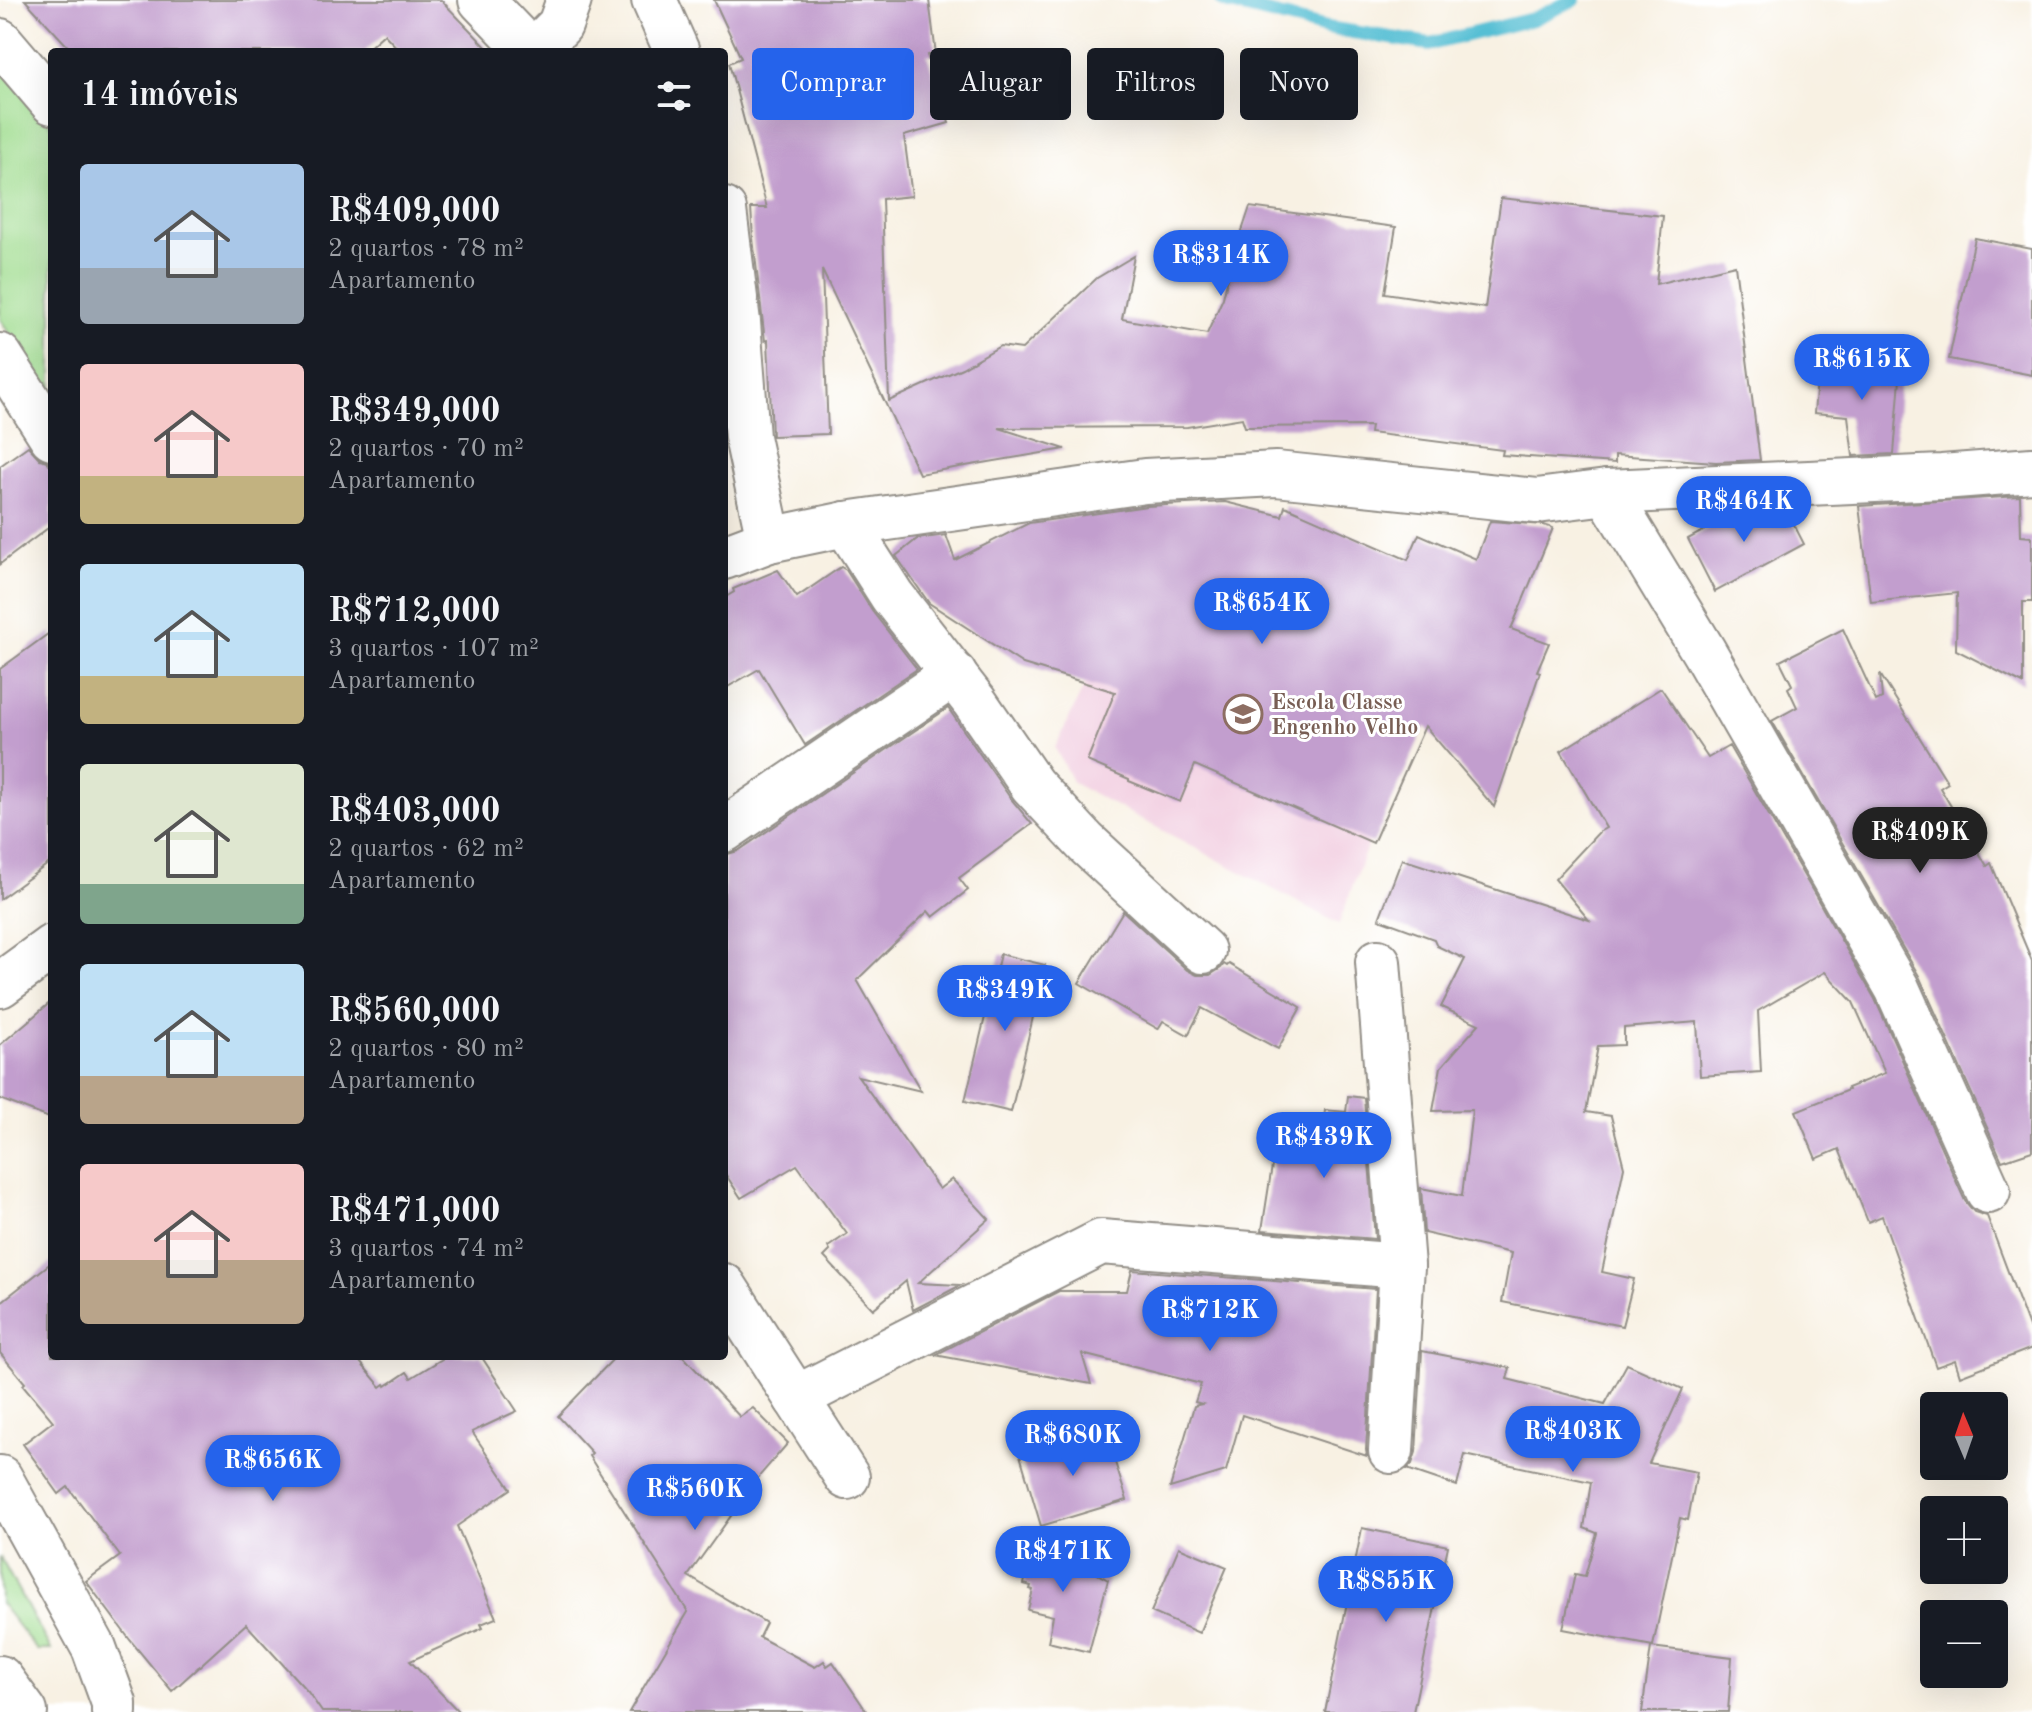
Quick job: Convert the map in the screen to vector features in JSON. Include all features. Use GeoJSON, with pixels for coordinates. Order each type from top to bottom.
{"type":"FeatureCollection","features":[{"type":"Feature","properties":{"kind":"street"},"geometry":{"type":"LineString","coordinates":[[481,0],[528,48]]}},
{"type":"Feature","properties":{"kind":"street"},"geometry":{"type":"LineString","coordinates":[[536,48],[560,25],[569,0]]}},
{"type":"Feature","properties":{"kind":"street"},"geometry":{"type":"LineString","coordinates":[[654,0],[675,48]]}},
{"type":"Feature","properties":{"kind":"street"},"geometry":{"type":"LineString","coordinates":[[0,41],[48,97]]}},
{"type":"Feature","properties":{"kind":"street"},"geometry":{"type":"LineString","coordinates":[[728,242],[747,437],[769,540]]}},
{"type":"Feature","properties":{"kind":"street"},"geometry":{"type":"LineString","coordinates":[[0,356],[48,431]]}},
{"type":"Feature","properties":{"kind":"street"},"geometry":{"type":"LineString","coordinates":[[728,555],[769,540],[846,524],[1145,481],[1276,474],[1537,501],[1607,492],[2032,470]]}},
{"type":"Feature","properties":{"kind":"street"},"geometry":{"type":"LineString","coordinates":[[1607,492],[1704,652],[1897,988],[1988,1191]]}},
{"type":"Feature","properties":{"kind":"street"},"geometry":{"type":"LineString","coordinates":[[846,524],[892,596],[954,674],[1032,785],[1086,843],[1203,951]]}},
{"type":"Feature","properties":{"kind":"street"},"geometry":{"type":"LineString","coordinates":[[728,827],[954,674]]}},
{"type":"Feature","properties":{"kind":"street"},"geometry":{"type":"LineString","coordinates":[[0,985],[48,950]]}},
{"type":"Feature","properties":{"kind":"street"},"geometry":{"type":"LineString","coordinates":[[1378,962],[1402,1266],[1391,1451]]}},
{"type":"Feature","properties":{"kind":"street"},"geometry":{"type":"LineString","coordinates":[[796,1398],[1101,1242],[1402,1266]]}},
{"type":"Feature","properties":{"kind":"street"},"geometry":{"type":"LineString","coordinates":[[728,1292],[847,1477]]}},
{"type":"Feature","properties":{"kind":"street"},"geometry":{"type":"LineString","coordinates":[[0,1478],[94,1648],[114,1703],[114,1712]]}},
{"type":"Feature","properties":{"kind":"street"},"geometry":{"type":"LineString","coordinates":[[0,1678],[25,1712]]}},
{"type":"Feature","properties":{"kind":"shaded area","name":"Escola Classe Engenho Velho"},"geometry":{"type":"Polygon","coordinates":[[[1145,558],[1427,680],[1339,924],[1073,783],[1055,748],[1145,558]]]}},
{"type":"Feature","properties":{"kind":"green space"},"geometry":{"type":"Polygon","coordinates":[[[0,67],[48,121],[48,394],[0,319],[0,67]]]}},
{"type":"Feature","properties":{"kind":"green space"},"geometry":{"type":"Polygon","coordinates":[[[0,1557],[51,1650],[37,1650],[0,1603],[0,1557]]]}},
{"type":"Feature","properties":{"kind":"building"},"geometry":{"type":"Polygon","coordinates":[[[25,0],[441,0],[487,48],[397,48],[384,34],[368,48],[69,48],[25,0]]]}},
{"type":"Feature","properties":{"kind":"building"},"geometry":{"type":"Polygon","coordinates":[[[714,0],[929,0],[935,48],[930,48],[930,55],[927,55],[930,64],[930,120],[948,120],[949,123],[904,136],[912,196],[882,199],[889,401],[962,368],[1000,346],[1022,349],[1097,278],[1134,256],[1122,319],[1207,334],[1223,298],[1250,207],[1396,227],[1385,293],[1485,308],[1501,198],[1663,216],[1656,284],[1735,265],[1760,460],[1716,462],[1615,455],[1615,463],[1502,455],[1503,450],[1370,433],[1371,426],[1245,427],[1242,418],[1187,427],[999,428],[1065,449],[919,474],[822,270],[828,434],[772,436],[768,340],[765,341],[751,208],[767,208],[729,63],[741,58],[714,0]]]}},
{"type":"Feature","properties":{"kind":"building"},"geometry":{"type":"Polygon","coordinates":[[[1975,238],[2032,249],[2032,375],[1949,359],[1975,238]]]}},
{"type":"Feature","properties":{"kind":"building"},"geometry":{"type":"Polygon","coordinates":[[[1819,361],[1901,366],[1894,454],[1853,456],[1848,416],[1814,413],[1819,361]]]}},
{"type":"Feature","properties":{"kind":"building"},"geometry":{"type":"Polygon","coordinates":[[[28,446],[40,459],[48,462],[48,528],[0,564],[0,466],[28,446]]]}},
{"type":"Feature","properties":{"kind":"building"},"geometry":{"type":"Polygon","coordinates":[[[2020,496],[2021,536],[2032,537],[2032,602],[2023,602],[2023,684],[1956,650],[1957,593],[1871,602],[1859,506],[2020,496]]]}},
{"type":"Feature","properties":{"kind":"building"},"geometry":{"type":"Polygon","coordinates":[[[1225,502],[1282,516],[1285,506],[1408,560],[1419,534],[1476,559],[1490,521],[1553,528],[1511,629],[1549,643],[1537,671],[1540,672],[1494,807],[1425,726],[1373,843],[1195,765],[1180,802],[1129,781],[1087,761],[1115,692],[1023,664],[929,603],[896,556],[917,539],[946,535],[955,560],[1029,523],[1147,506],[1225,502]]]}},
{"type":"Feature","properties":{"kind":"building"},"geometry":{"type":"Polygon","coordinates":[[[1786,509],[1804,544],[1715,592],[1688,539],[1722,521],[1721,512],[1786,509]]]}},
{"type":"Feature","properties":{"kind":"building"},"geometry":{"type":"Polygon","coordinates":[[[841,567],[846,570],[872,611],[917,669],[805,745],[759,669],[728,687],[728,596],[734,592],[733,589],[778,570],[797,597],[841,567]]]}},
{"type":"Feature","properties":{"kind":"building"},"geometry":{"type":"Polygon","coordinates":[[[1843,629],[1876,701],[1882,698],[1880,674],[1948,783],[1940,788],[1987,866],[1991,863],[2032,961],[2032,1151],[2002,1161],[1919,976],[1772,721],[1797,707],[1788,688],[1792,685],[1780,661],[1843,629]]]}},
{"type":"Feature","properties":{"kind":"building"},"geometry":{"type":"Polygon","coordinates":[[[48,634],[48,864],[0,899],[0,669],[48,634]]]}},
{"type":"Feature","properties":{"kind":"building"},"geometry":{"type":"Polygon","coordinates":[[[1661,688],[1708,758],[1729,746],[1875,999],[1965,1201],[1974,1212],[1987,1216],[2032,1335],[2032,1348],[1960,1376],[1955,1360],[1936,1367],[1882,1216],[1868,1222],[1839,1149],[1816,1159],[1796,1111],[1885,1073],[1853,1002],[1825,972],[1758,1011],[1761,1072],[1700,1076],[1697,1022],[1624,1028],[1624,1045],[1598,1046],[1586,1112],[1611,1116],[1624,1167],[1602,1272],[1634,1279],[1622,1326],[1502,1302],[1511,1253],[1424,1233],[1421,1188],[1462,1196],[1472,1110],[1433,1111],[1441,1067],[1479,1024],[1441,1007],[1465,959],[1437,946],[1434,939],[1379,919],[1402,859],[1589,920],[1555,879],[1606,828],[1561,751],[1661,688]]]}},
{"type":"Feature","properties":{"kind":"building"},"geometry":{"type":"Polygon","coordinates":[[[948,708],[1032,824],[959,878],[968,890],[933,917],[928,911],[857,980],[921,1091],[858,1076],[939,1189],[952,1179],[989,1219],[918,1283],[961,1285],[913,1310],[906,1281],[873,1309],[824,1257],[830,1251],[828,1247],[847,1234],[797,1165],[741,1198],[728,1178],[728,854],[738,851],[948,708]]]}},
{"type":"Feature","properties":{"kind":"building"},"geometry":{"type":"Polygon","coordinates":[[[1123,911],[1187,970],[1197,975],[1210,975],[1224,964],[1229,964],[1301,1007],[1278,1049],[1202,1008],[1188,1035],[1163,1021],[1158,1029],[1079,983],[1123,911]]]}},
{"type":"Feature","properties":{"kind":"building"},"geometry":{"type":"Polygon","coordinates":[[[1000,954],[1045,965],[1011,1112],[965,1101],[1000,954]]]}},
{"type":"Feature","properties":{"kind":"building"},"geometry":{"type":"Polygon","coordinates":[[[48,1004],[48,1117],[0,1099],[0,1045],[48,1004]]]}},
{"type":"Feature","properties":{"kind":"building"},"geometry":{"type":"Polygon","coordinates":[[[1348,1096],[1364,1098],[1375,1239],[1262,1230],[1277,1134],[1322,1140],[1325,1110],[1346,1112],[1348,1096]]]}},
{"type":"Feature","properties":{"kind":"building"},"geometry":{"type":"Polygon","coordinates":[[[48,1265],[48,1360],[358,1360],[381,1387],[407,1372],[411,1378],[440,1360],[484,1360],[517,1411],[472,1432],[511,1489],[457,1526],[496,1618],[481,1624],[483,1628],[410,1661],[459,1712],[322,1712],[308,1692],[246,1624],[172,1691],[86,1581],[120,1556],[68,1487],[59,1494],[23,1444],[53,1421],[0,1353],[0,1303],[48,1265]]]}},
{"type":"Feature","properties":{"kind":"building"},"geometry":{"type":"Polygon","coordinates":[[[1132,1270],[1376,1289],[1367,1456],[1242,1415],[1226,1471],[1170,1488],[1194,1406],[1202,1404],[1195,1402],[1201,1384],[1082,1354],[1091,1384],[935,1355],[1059,1291],[1127,1291],[1132,1270]]]}},
{"type":"Feature","properties":{"kind":"building"},"geometry":{"type":"Polygon","coordinates":[[[1422,1351],[1510,1368],[1507,1379],[1605,1404],[1627,1364],[1683,1389],[1649,1463],[1697,1472],[1688,1520],[1680,1518],[1653,1646],[1563,1629],[1575,1574],[1585,1576],[1597,1533],[1584,1528],[1591,1482],[1465,1455],[1457,1486],[1407,1469],[1416,1452],[1422,1351]]]}},
{"type":"Feature","properties":{"kind":"building"},"geometry":{"type":"Polygon","coordinates":[[[612,1360],[687,1360],[740,1417],[753,1408],[788,1443],[761,1474],[688,1576],[766,1623],[759,1637],[815,1667],[824,1661],[827,1666],[833,1662],[867,1712],[629,1712],[688,1612],[589,1456],[592,1453],[558,1416],[612,1360]]]}},
{"type":"Feature","properties":{"kind":"building"},"geometry":{"type":"Polygon","coordinates":[[[1105,1431],[1127,1500],[1041,1526],[1020,1455],[1105,1431]]]}},
{"type":"Feature","properties":{"kind":"building"},"geometry":{"type":"Polygon","coordinates":[[[1362,1528],[1448,1546],[1413,1712],[1325,1712],[1362,1528]]]}},
{"type":"Feature","properties":{"kind":"building"},"geometry":{"type":"Polygon","coordinates":[[[1033,1538],[1108,1580],[1089,1652],[1048,1642],[1053,1616],[1028,1610],[1033,1590],[1024,1584],[1025,1580],[1011,1574],[1033,1538]]]}},
{"type":"Feature","properties":{"kind":"building"},"geometry":{"type":"Polygon","coordinates":[[[1179,1547],[1227,1567],[1199,1633],[1151,1612],[1179,1547]]]}},
{"type":"Feature","properties":{"kind":"building"},"geometry":{"type":"Polygon","coordinates":[[[1651,1647],[1732,1657],[1728,1712],[1642,1712],[1651,1647]]]}},
{"type":"Feature","properties":{"kind":"waterway"},"geometry":{"type":"LineString","coordinates":[[1222,0],[1327,28],[1430,44],[1533,19],[1574,0]]}},
{"type":"Feature","properties":{"kind":"place","name":"Escola Classe Engenho Velho"},"geometry":{"type":"Point","coordinates":[1243,714]}}]}
